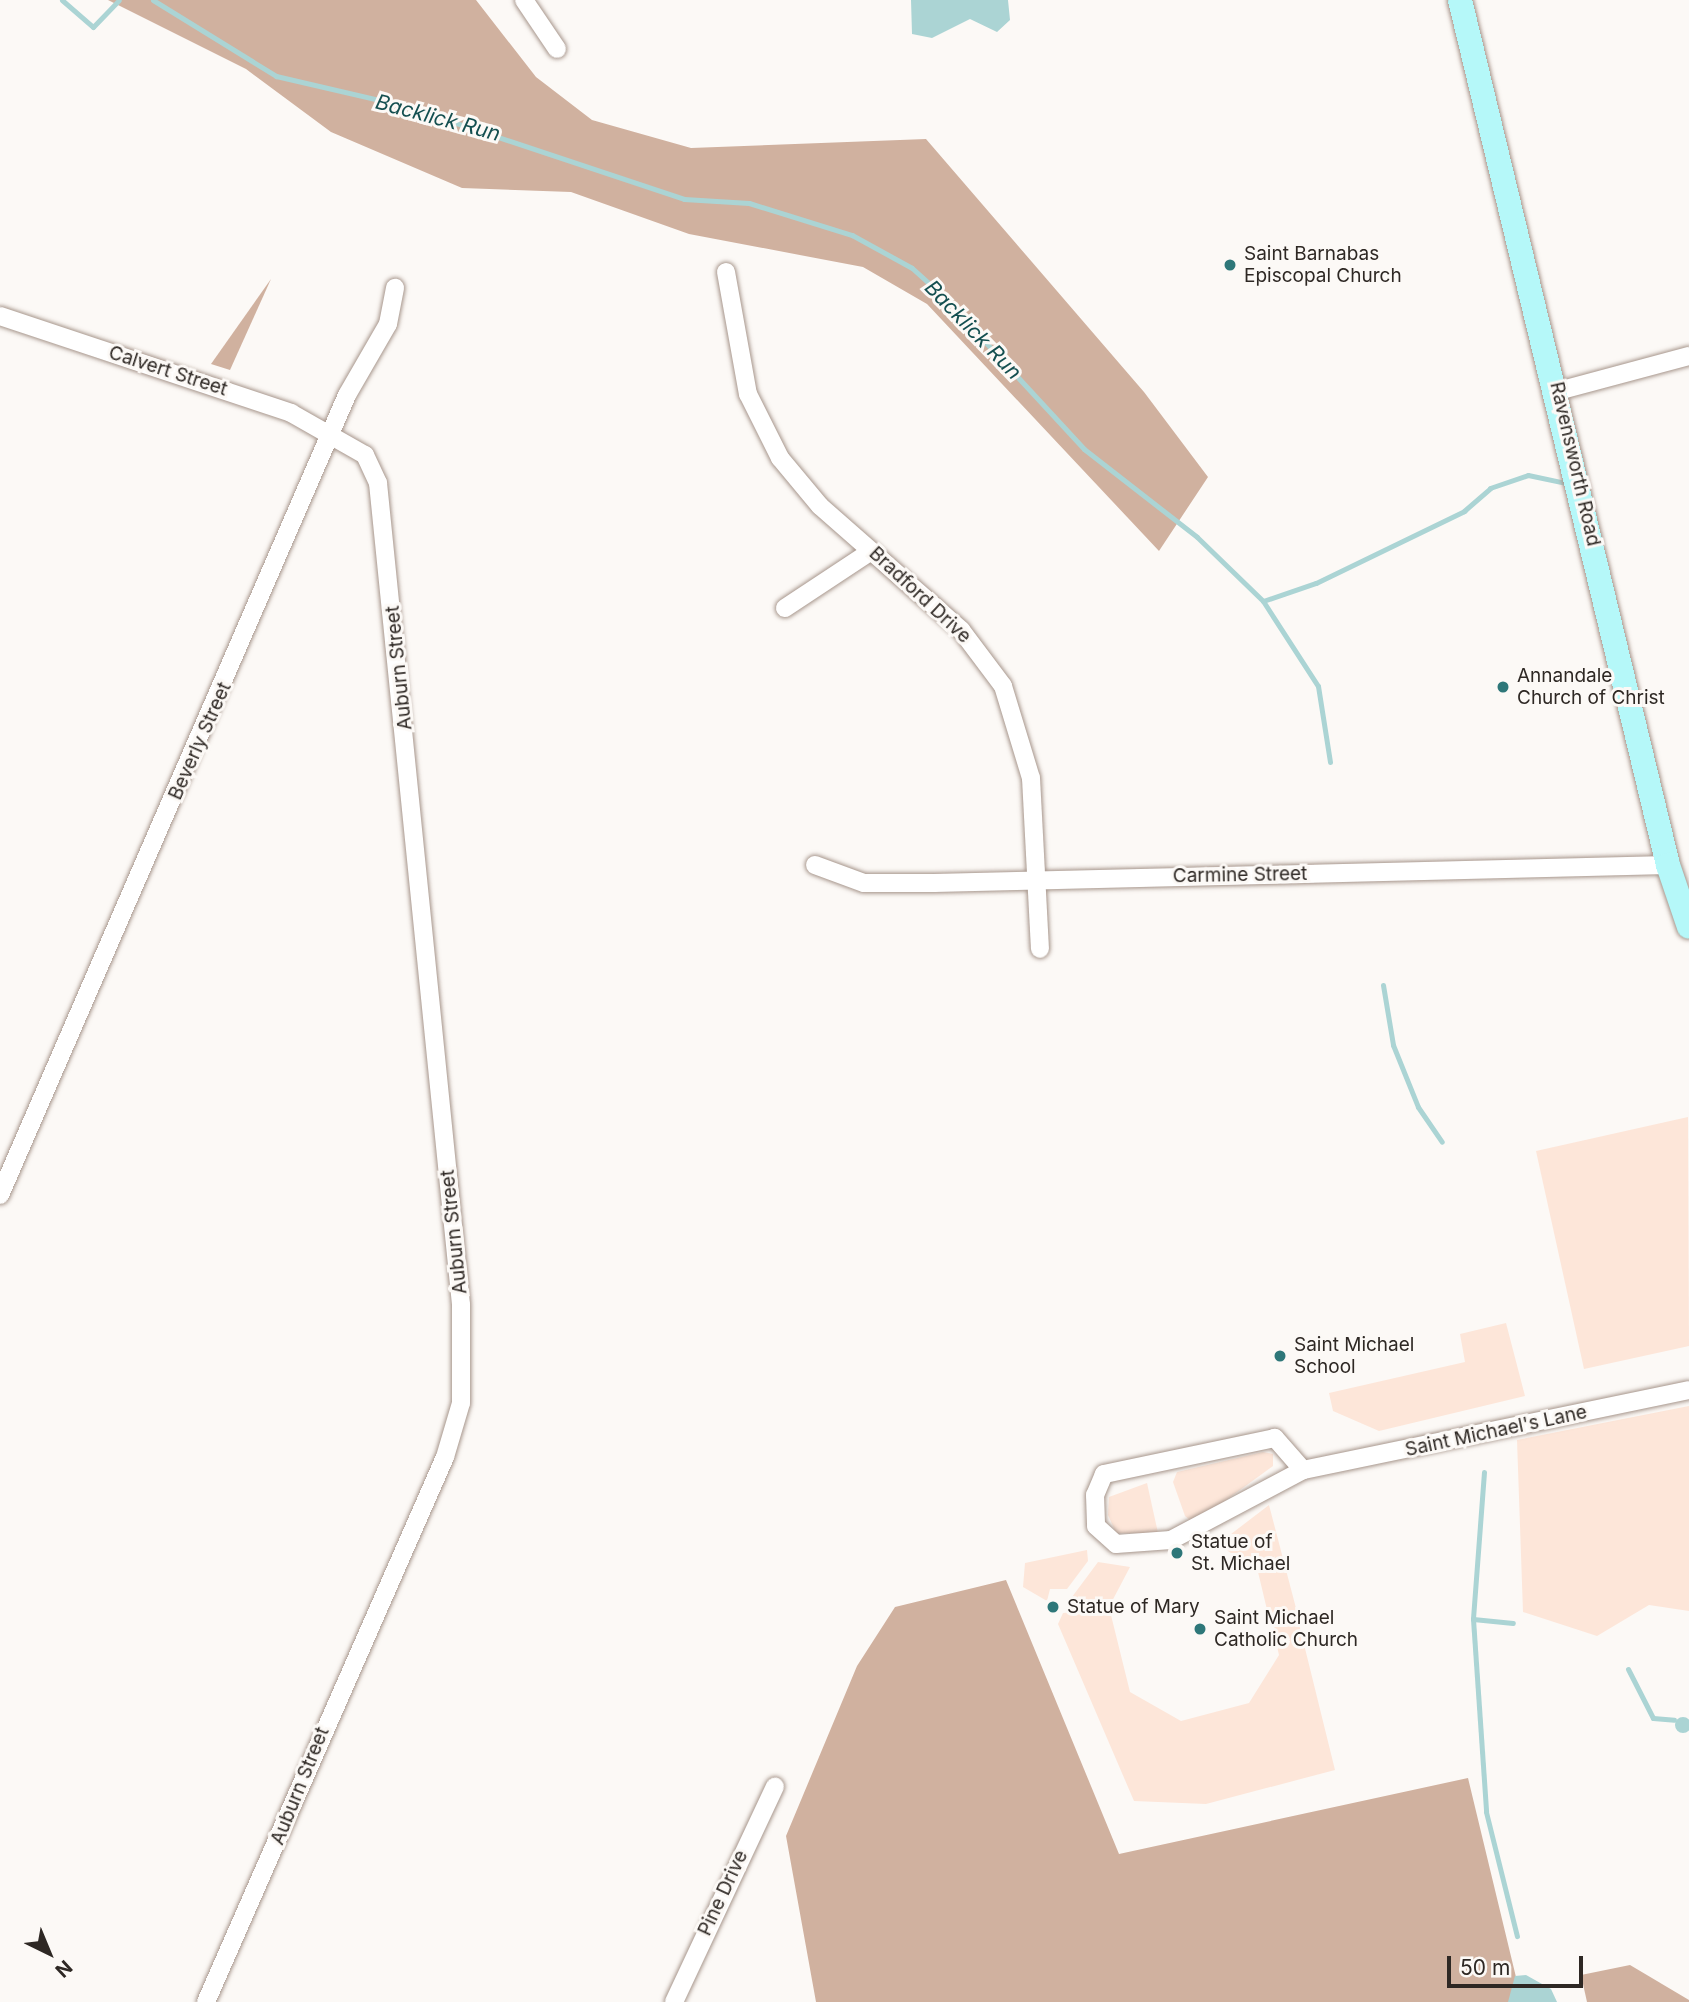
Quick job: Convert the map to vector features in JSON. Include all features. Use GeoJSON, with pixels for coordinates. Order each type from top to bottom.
{"type":"FeatureCollection","features":[{"type":"Feature","properties":{"kind":"main road","name":"Ravensworth Road"},"geometry":{"type":"LineString","coordinates":[[1460,0],[1558,391],[1668,864],[1689,927]]}},
{"type":"Feature","properties":{"kind":"street"},"geometry":{"type":"LineString","coordinates":[[524,0],[557,49]]}},
{"type":"Feature","properties":{"kind":"street","name":"Bradford Drive"},"geometry":{"type":"LineString","coordinates":[[726,272],[739,361],[762,427],[802,487],[961,631],[1003,686],[1031,778],[1040,949]]}},
{"type":"Feature","properties":{"kind":"street","name":"Beverly Street"},"geometry":{"type":"LineString","coordinates":[[0,1195],[333,433],[347,395],[388,324],[395,288]]}},
{"type":"Feature","properties":{"kind":"street","name":"Calvert Street"},"geometry":{"type":"LineString","coordinates":[[0,316],[333,433]]}},
{"type":"Feature","properties":{"kind":"street"},"geometry":{"type":"LineString","coordinates":[[1558,391],[1689,356]]}},
{"type":"Feature","properties":{"kind":"street","name":"Auburn Street"},"geometry":{"type":"LineString","coordinates":[[205,2002],[445,1457],[465,1363],[378,483],[365,455],[333,433]]}},
{"type":"Feature","properties":{"kind":"street"},"geometry":{"type":"LineString","coordinates":[[785,608],[872,551]]}},
{"type":"Feature","properties":{"kind":"street","name":"Carmine Street"},"geometry":{"type":"LineString","coordinates":[[815,865],[864,883],[1668,864]]}},
{"type":"Feature","properties":{"kind":"street","name":"Saint Michael's Lane"},"geometry":{"type":"LineString","coordinates":[[1303,1471],[1275,1438],[1104,1474],[1095,1495],[1096,1527],[1116,1544],[1171,1540],[1303,1471],[1689,1390]]}},
{"type":"Feature","properties":{"kind":"street","name":"Pine Drive"},"geometry":{"type":"LineString","coordinates":[[674,2002],[775,1786]]}},
{"type":"Feature","properties":{"kind":"shaded area"},"geometry":{"type":"Polygon","coordinates":[[[108,0],[476,0],[536,77],[592,120],[691,148],[926,139],[1144,392],[1208,477],[1159,551],[927,304],[863,267],[689,234],[571,192],[462,188],[331,132],[246,69],[108,0]]]}},
{"type":"Feature","properties":{"kind":"shaded area"},"geometry":{"type":"Polygon","coordinates":[[[271,279],[230,370],[211,364],[271,279]]]}},
{"type":"Feature","properties":{"kind":"shaded area"},"geometry":{"type":"Polygon","coordinates":[[[1688,1117],[1689,1346],[1584,1369],[1536,1151],[1688,1117]]]}},
{"type":"Feature","properties":{"kind":"shaded area"},"geometry":{"type":"Polygon","coordinates":[[[1506,1323],[1525,1396],[1379,1431],[1333,1411],[1329,1393],[1465,1362],[1460,1334],[1506,1323]]]}},
{"type":"Feature","properties":{"kind":"shaded area"},"geometry":{"type":"Polygon","coordinates":[[[1689,1406],[1689,1611],[1649,1605],[1597,1636],[1523,1612],[1517,1440],[1689,1406]]]}},
{"type":"Feature","properties":{"kind":"shaded area"},"geometry":{"type":"Polygon","coordinates":[[[1263,1452],[1273,1454],[1273,1466],[1222,1503],[1190,1520],[1185,1516],[1173,1482],[1177,1472],[1263,1452]]]}},
{"type":"Feature","properties":{"kind":"shaded area"},"geometry":{"type":"Polygon","coordinates":[[[1147,1483],[1158,1533],[1116,1533],[1108,1515],[1109,1497],[1147,1483]]]}},
{"type":"Feature","properties":{"kind":"shaded area"},"geometry":{"type":"Polygon","coordinates":[[[1269,1505],[1297,1612],[1269,1618],[1258,1572],[1218,1544],[1269,1505]]]}},
{"type":"Feature","properties":{"kind":"shaded area"},"geometry":{"type":"Polygon","coordinates":[[[1087,1550],[1088,1561],[1067,1589],[1050,1589],[1047,1601],[1023,1587],[1025,1563],[1087,1550]]]}},
{"type":"Feature","properties":{"kind":"shaded area"},"geometry":{"type":"Polygon","coordinates":[[[1098,1562],[1130,1567],[1109,1607],[1130,1692],[1181,1721],[1249,1703],[1279,1655],[1272,1626],[1298,1620],[1335,1770],[1206,1804],[1134,1801],[1058,1624],[1063,1613],[1073,1612],[1072,1597],[1098,1562]]]}},
{"type":"Feature","properties":{"kind":"shaded area"},"geometry":{"type":"Polygon","coordinates":[[[1006,1580],[1119,1854],[1468,1778],[1522,2002],[816,2002],[786,1836],[857,1666],[895,1607],[1006,1580]]]}},
{"type":"Feature","properties":{"kind":"shaded area"},"geometry":{"type":"Polygon","coordinates":[[[1630,1965],[1689,2002],[1587,2002],[1581,1975],[1630,1965]]]}},
{"type":"Feature","properties":{"kind":"water"},"geometry":{"type":"Polygon","coordinates":[[[911,0],[1008,0],[1010,20],[997,32],[970,19],[932,38],[912,34],[911,0]]]}},
{"type":"Feature","properties":{"kind":"water"},"geometry":{"type":"Polygon","coordinates":[[[1683,1717],[1689,1719],[1689,1731],[1683,1733],[1677,1731],[1675,1725],[1677,1719],[1683,1717]]]}},
{"type":"Feature","properties":{"kind":"water"},"geometry":{"type":"Polygon","coordinates":[[[1526,1975],[1551,1989],[1557,2002],[1508,2002],[1515,1976],[1526,1975]]]}},
{"type":"Feature","properties":{"kind":"waterway","name":"Backlick Run"},"geometry":{"type":"LineString","coordinates":[[62,0],[93,27],[119,0]]}},
{"type":"Feature","properties":{"kind":"waterway","name":"Backlick Run"},"geometry":{"type":"LineString","coordinates":[[153,0],[276,76],[405,106],[684,199],[749,203],[852,235],[912,268],[941,294],[1084,449],[1197,537],[1263,601],[1316,583],[1464,511],[1490,488],[1528,475],[1565,483]]}},
{"type":"Feature","properties":{"kind":"waterway"},"geometry":{"type":"LineString","coordinates":[[1263,601],[1318,686],[1330,762]]}},
{"type":"Feature","properties":{"kind":"waterway"},"geometry":{"type":"LineString","coordinates":[[1383,985],[1393,1045],[1418,1107],[1442,1142]]}},
{"type":"Feature","properties":{"kind":"waterway"},"geometry":{"type":"LineString","coordinates":[[1484,1472],[1473,1619],[1486,1812],[1517,1936]]}},
{"type":"Feature","properties":{"kind":"waterway"},"geometry":{"type":"LineString","coordinates":[[1473,1619],[1513,1623]]}},
{"type":"Feature","properties":{"kind":"waterway"},"geometry":{"type":"LineString","coordinates":[[1628,1669],[1653,1718],[1674,1720]]}},
{"type":"Feature","properties":{"kind":"place","name":"Saint Barnabas Episcopal Church"},"geometry":{"type":"Point","coordinates":[1230,265]}},
{"type":"Feature","properties":{"kind":"place","name":"Annandale Church of Christ"},"geometry":{"type":"Point","coordinates":[1503,687]}},
{"type":"Feature","properties":{"kind":"place","name":"Saint Michael School"},"geometry":{"type":"Point","coordinates":[1280,1356]}},
{"type":"Feature","properties":{"kind":"place","name":"Statue of St. Michael"},"geometry":{"type":"Point","coordinates":[1177,1553]}},
{"type":"Feature","properties":{"kind":"place","name":"Statue of Mary"},"geometry":{"type":"Point","coordinates":[1053,1607]}},
{"type":"Feature","properties":{"kind":"place","name":"Saint Michael Catholic Church"},"geometry":{"type":"Point","coordinates":[1200,1629]}}]}
